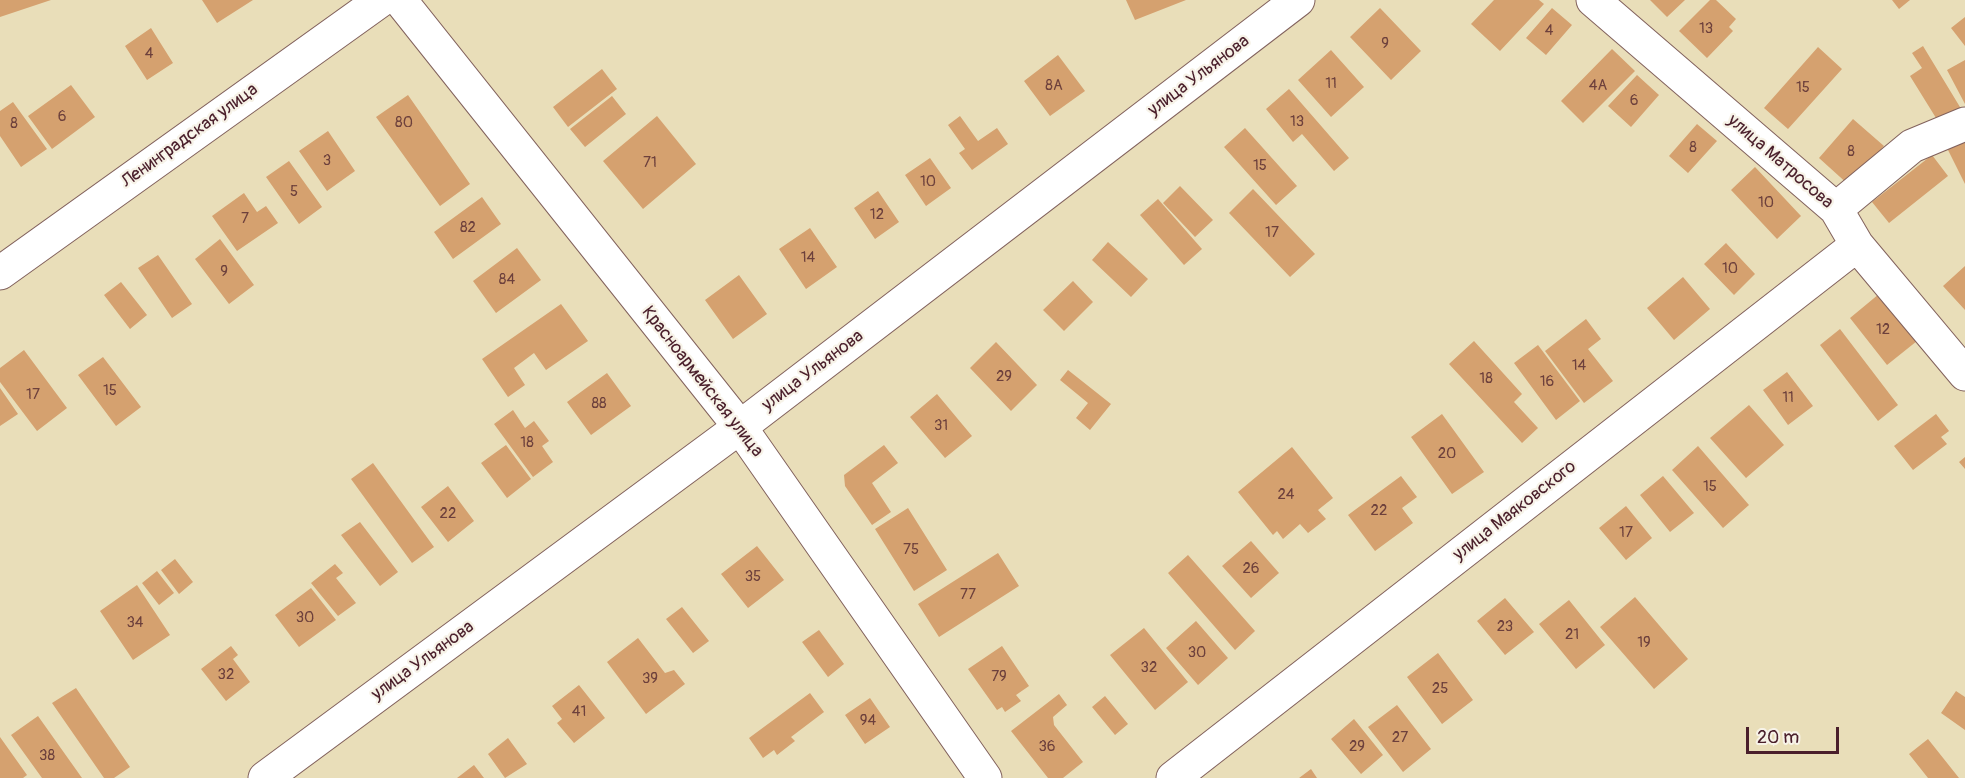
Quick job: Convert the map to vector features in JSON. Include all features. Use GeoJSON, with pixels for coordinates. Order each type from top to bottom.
{"type":"FeatureCollection","features":[{"type":"Feature","properties":{"kind":"street","name":"Ленинградская улица"},"geometry":{"type":"LineString","coordinates":[[0,273],[381,0]]}},
{"type":"Feature","properties":{"kind":"street","name":"Красноармейская улица"},"geometry":{"type":"LineString","coordinates":[[400,0],[740,427],[985,778]]}},
{"type":"Feature","properties":{"kind":"street","name":"улица Ульянова"},"geometry":{"type":"LineString","coordinates":[[265,778],[740,427],[1298,0]]}},
{"type":"Feature","properties":{"kind":"street","name":"улица Матросова"},"geometry":{"type":"LineString","coordinates":[[1593,0],[1836,210],[1857,245],[1965,375]]}},
{"type":"Feature","properties":{"kind":"street"},"geometry":{"type":"LineString","coordinates":[[1836,210],[1912,146],[1965,124]]}},
{"type":"Feature","properties":{"kind":"street","name":"улица Маяковского"},"geometry":{"type":"LineString","coordinates":[[1173,778],[1857,245]]}},
{"type":"Feature","properties":{"kind":"building"},"geometry":{"type":"Polygon","coordinates":[[[0,0],[51,0],[0,17],[0,0]]]}},
{"type":"Feature","properties":{"kind":"building"},"geometry":{"type":"Polygon","coordinates":[[[202,0],[253,0],[217,23],[202,0]]]}},
{"type":"Feature","properties":{"kind":"building"},"geometry":{"type":"Polygon","coordinates":[[[1126,0],[1186,0],[1135,20],[1126,0]]]}},
{"type":"Feature","properties":{"kind":"building"},"geometry":{"type":"Polygon","coordinates":[[[1494,0],[1539,0],[1544,4],[1500,51],[1471,24],[1494,0]]]}},
{"type":"Feature","properties":{"kind":"building"},"geometry":{"type":"Polygon","coordinates":[[[1650,0],[1685,0],[1667,17],[1650,0]]]}},
{"type":"Feature","properties":{"kind":"building"},"geometry":{"type":"Polygon","coordinates":[[[1710,0],[1716,0],[1736,19],[1729,27],[1733,31],[1707,58],[1679,31],[1710,0]]]}},
{"type":"Feature","properties":{"kind":"building"},"geometry":{"type":"Polygon","coordinates":[[[1892,0],[1910,0],[1899,9],[1892,0]]]}},
{"type":"Feature","properties":{"kind":"building"},"geometry":{"type":"Polygon","coordinates":[[[1380,8],[1421,51],[1391,80],[1350,37],[1380,8]]]}},
{"type":"Feature","properties":{"kind":"building"},"geometry":{"type":"Polygon","coordinates":[[[1552,8],[1572,25],[1546,55],[1526,38],[1552,8]]]}},
{"type":"Feature","properties":{"kind":"building"},"geometry":{"type":"Polygon","coordinates":[[[1965,17],[1965,46],[1951,28],[1965,17]]]}},
{"type":"Feature","properties":{"kind":"building"},"geometry":{"type":"Polygon","coordinates":[[[151,28],[173,63],[147,80],[125,46],[151,28]]]}},
{"type":"Feature","properties":{"kind":"building"},"geometry":{"type":"Polygon","coordinates":[[[1923,46],[1963,112],[1941,126],[1910,76],[1922,68],[1912,53],[1923,46]]]}},
{"type":"Feature","properties":{"kind":"building"},"geometry":{"type":"Polygon","coordinates":[[[1818,47],[1842,69],[1788,129],[1764,108],[1818,47]]]}},
{"type":"Feature","properties":{"kind":"building"},"geometry":{"type":"Polygon","coordinates":[[[1612,49],[1635,71],[1583,123],[1561,101],[1612,49]]]}},
{"type":"Feature","properties":{"kind":"building"},"geometry":{"type":"Polygon","coordinates":[[[1331,50],[1364,87],[1331,117],[1298,80],[1331,50]]]}},
{"type":"Feature","properties":{"kind":"building"},"geometry":{"type":"Polygon","coordinates":[[[1058,55],[1085,91],[1050,116],[1024,81],[1058,55]]]}},
{"type":"Feature","properties":{"kind":"building"},"geometry":{"type":"Polygon","coordinates":[[[1965,60],[1965,104],[1947,70],[1965,60]]]}},
{"type":"Feature","properties":{"kind":"building"},"geometry":{"type":"Polygon","coordinates":[[[602,69],[617,89],[568,127],[553,107],[602,69]]]}},
{"type":"Feature","properties":{"kind":"building"},"geometry":{"type":"Polygon","coordinates":[[[1637,75],[1659,95],[1631,127],[1608,106],[1637,75]]]}},
{"type":"Feature","properties":{"kind":"building"},"geometry":{"type":"Polygon","coordinates":[[[71,85],[95,117],[52,149],[28,116],[71,85]]]}},
{"type":"Feature","properties":{"kind":"building"},"geometry":{"type":"Polygon","coordinates":[[[1289,89],[1349,158],[1334,171],[1302,134],[1293,142],[1266,109],[1289,89]]]}},
{"type":"Feature","properties":{"kind":"building"},"geometry":{"type":"Polygon","coordinates":[[[408,95],[470,184],[440,206],[376,117],[408,95]]]}},
{"type":"Feature","properties":{"kind":"building"},"geometry":{"type":"Polygon","coordinates":[[[612,96],[626,114],[585,147],[570,129],[612,96]]]}},
{"type":"Feature","properties":{"kind":"building"},"geometry":{"type":"Polygon","coordinates":[[[13,102],[47,149],[21,167],[0,136],[0,111],[13,102]]]}},
{"type":"Feature","properties":{"kind":"building"},"geometry":{"type":"Polygon","coordinates":[[[657,116],[696,164],[643,209],[603,161],[657,116]]]}},
{"type":"Feature","properties":{"kind":"building"},"geometry":{"type":"Polygon","coordinates":[[[960,116],[978,141],[997,128],[1008,144],[972,170],[959,153],[965,149],[948,125],[960,116]]]}},
{"type":"Feature","properties":{"kind":"building"},"geometry":{"type":"Polygon","coordinates":[[[1853,119],[1884,146],[1850,186],[1819,158],[1853,119]]]}},
{"type":"Feature","properties":{"kind":"building"},"geometry":{"type":"Polygon","coordinates":[[[1697,124],[1717,141],[1688,173],[1669,156],[1697,124]]]}},
{"type":"Feature","properties":{"kind":"building"},"geometry":{"type":"Polygon","coordinates":[[[1245,128],[1297,186],[1276,205],[1224,147],[1245,128]]]}},
{"type":"Feature","properties":{"kind":"building"},"geometry":{"type":"Polygon","coordinates":[[[328,131],[355,171],[327,191],[299,151],[328,131]]]}},
{"type":"Feature","properties":{"kind":"building"},"geometry":{"type":"Polygon","coordinates":[[[1965,139],[1965,184],[1947,148],[1965,139]]]}},
{"type":"Feature","properties":{"kind":"building"},"geometry":{"type":"Polygon","coordinates":[[[1932,155],[1948,176],[1889,223],[1872,202],[1932,155]]]}},
{"type":"Feature","properties":{"kind":"building"},"geometry":{"type":"Polygon","coordinates":[[[930,158],[951,188],[926,206],[905,175],[930,158]]]}},
{"type":"Feature","properties":{"kind":"building"},"geometry":{"type":"Polygon","coordinates":[[[289,161],[322,207],[299,224],[266,177],[289,161]]]}},
{"type":"Feature","properties":{"kind":"building"},"geometry":{"type":"Polygon","coordinates":[[[1755,167],[1801,216],[1777,239],[1731,190],[1755,167]]]}},
{"type":"Feature","properties":{"kind":"building"},"geometry":{"type":"Polygon","coordinates":[[[1180,186],[1213,220],[1195,237],[1163,203],[1180,186]]]}},
{"type":"Feature","properties":{"kind":"building"},"geometry":{"type":"Polygon","coordinates":[[[1253,189],[1315,254],[1290,277],[1229,213],[1253,189]]]}},
{"type":"Feature","properties":{"kind":"building"},"geometry":{"type":"Polygon","coordinates":[[[878,191],[899,222],[875,239],[854,208],[878,191]]]}},
{"type":"Feature","properties":{"kind":"building"},"geometry":{"type":"Polygon","coordinates":[[[244,193],[257,212],[266,206],[278,223],[237,251],[212,216],[244,193]]]}},
{"type":"Feature","properties":{"kind":"building"},"geometry":{"type":"Polygon","coordinates":[[[482,197],[501,224],[453,259],[434,232],[482,197]]]}},
{"type":"Feature","properties":{"kind":"building"},"geometry":{"type":"Polygon","coordinates":[[[1158,199],[1202,249],[1184,265],[1140,215],[1158,199]]]}},
{"type":"Feature","properties":{"kind":"building"},"geometry":{"type":"Polygon","coordinates":[[[810,228],[837,267],[806,289],[779,249],[810,228]]]}},
{"type":"Feature","properties":{"kind":"building"},"geometry":{"type":"Polygon","coordinates":[[[220,239],[254,285],[229,304],[195,259],[220,239]]]}},
{"type":"Feature","properties":{"kind":"building"},"geometry":{"type":"Polygon","coordinates":[[[1108,242],[1148,279],[1131,297],[1092,260],[1108,242]]]}},
{"type":"Feature","properties":{"kind":"building"},"geometry":{"type":"Polygon","coordinates":[[[1726,243],[1755,274],[1734,295],[1704,264],[1726,243]]]}},
{"type":"Feature","properties":{"kind":"building"},"geometry":{"type":"Polygon","coordinates":[[[517,248],[541,280],[496,313],[473,281],[517,248]]]}},
{"type":"Feature","properties":{"kind":"building"},"geometry":{"type":"Polygon","coordinates":[[[158,255],[192,304],[172,318],[138,268],[158,255]]]}},
{"type":"Feature","properties":{"kind":"building"},"geometry":{"type":"Polygon","coordinates":[[[1965,266],[1965,310],[1943,286],[1965,266]]]}},
{"type":"Feature","properties":{"kind":"building"},"geometry":{"type":"Polygon","coordinates":[[[739,275],[767,314],[733,339],[705,300],[739,275]]]}},
{"type":"Feature","properties":{"kind":"building"},"geometry":{"type":"Polygon","coordinates":[[[1683,277],[1710,309],[1674,340],[1647,308],[1683,277]]]}},
{"type":"Feature","properties":{"kind":"building"},"geometry":{"type":"Polygon","coordinates":[[[1073,281],[1093,302],[1064,331],[1043,310],[1073,281]]]}},
{"type":"Feature","properties":{"kind":"building"},"geometry":{"type":"Polygon","coordinates":[[[121,282],[147,315],[130,329],[104,295],[121,282]]]}},
{"type":"Feature","properties":{"kind":"building"},"geometry":{"type":"Polygon","coordinates":[[[1879,294],[1917,341],[1887,365],[1850,318],[1879,294]]]}},
{"type":"Feature","properties":{"kind":"building"},"geometry":{"type":"Polygon","coordinates":[[[561,304],[588,341],[546,370],[534,353],[514,368],[525,385],[508,397],[482,359],[561,304]]]}},
{"type":"Feature","properties":{"kind":"building"},"geometry":{"type":"Polygon","coordinates":[[[1586,319],[1601,339],[1588,349],[1613,381],[1584,403],[1545,351],[1586,319]]]}},
{"type":"Feature","properties":{"kind":"building"},"geometry":{"type":"Polygon","coordinates":[[[1840,329],[1898,405],[1878,421],[1820,345],[1840,329]]]}},
{"type":"Feature","properties":{"kind":"building"},"geometry":{"type":"Polygon","coordinates":[[[1474,341],[1522,394],[1514,402],[1538,428],[1522,443],[1449,364],[1474,341]]]}},
{"type":"Feature","properties":{"kind":"building"},"geometry":{"type":"Polygon","coordinates":[[[996,342],[1037,385],[1011,411],[970,368],[996,342]]]}},
{"type":"Feature","properties":{"kind":"building"},"geometry":{"type":"Polygon","coordinates":[[[1538,345],[1580,401],[1556,420],[1514,363],[1538,345]]]}},
{"type":"Feature","properties":{"kind":"building"},"geometry":{"type":"Polygon","coordinates":[[[24,350],[67,408],[37,431],[0,382],[0,368],[24,350]]]}},
{"type":"Feature","properties":{"kind":"building"},"geometry":{"type":"Polygon","coordinates":[[[103,357],[141,407],[116,426],[78,375],[103,357]]]}},
{"type":"Feature","properties":{"kind":"building"},"geometry":{"type":"Polygon","coordinates":[[[1068,370],[1111,404],[1090,430],[1076,418],[1088,403],[1060,380],[1068,370]]]}},
{"type":"Feature","properties":{"kind":"building"},"geometry":{"type":"Polygon","coordinates":[[[1787,372],[1813,406],[1788,425],[1763,390],[1787,372]]]}},
{"type":"Feature","properties":{"kind":"building"},"geometry":{"type":"Polygon","coordinates":[[[607,373],[631,406],[591,435],[567,402],[607,373]]]}},
{"type":"Feature","properties":{"kind":"building"},"geometry":{"type":"Polygon","coordinates":[[[0,388],[18,414],[0,426],[0,388]]]}},
{"type":"Feature","properties":{"kind":"building"},"geometry":{"type":"Polygon","coordinates":[[[937,394],[972,436],[945,458],[910,417],[937,394]]]}},
{"type":"Feature","properties":{"kind":"building"},"geometry":{"type":"Polygon","coordinates":[[[1749,405],[1784,445],[1746,478],[1710,438],[1749,405]]]}},
{"type":"Feature","properties":{"kind":"building"},"geometry":{"type":"Polygon","coordinates":[[[513,410],[525,428],[534,421],[549,441],[542,446],[553,462],[533,477],[494,424],[513,410]]]}},
{"type":"Feature","properties":{"kind":"building"},"geometry":{"type":"Polygon","coordinates":[[[1442,414],[1484,472],[1452,494],[1411,437],[1442,414]]]}},
{"type":"Feature","properties":{"kind":"building"},"geometry":{"type":"Polygon","coordinates":[[[1936,414],[1949,431],[1941,437],[1947,444],[1913,470],[1894,446],[1936,414]]]}},
{"type":"Feature","properties":{"kind":"building"},"geometry":{"type":"Polygon","coordinates":[[[506,445],[531,479],[507,498],[481,463],[506,445]]]}},
{"type":"Feature","properties":{"kind":"building"},"geometry":{"type":"Polygon","coordinates":[[[884,445],[898,463],[872,483],[891,512],[872,525],[845,486],[844,475],[884,445]]]}},
{"type":"Feature","properties":{"kind":"building"},"geometry":{"type":"Polygon","coordinates":[[[1698,446],[1749,505],[1723,528],[1672,470],[1698,446]]]}},
{"type":"Feature","properties":{"kind":"building"},"geometry":{"type":"Polygon","coordinates":[[[1292,447],[1333,498],[1318,510],[1326,519],[1308,533],[1300,524],[1283,539],[1277,531],[1273,535],[1238,492],[1292,447]]]}},
{"type":"Feature","properties":{"kind":"building"},"geometry":{"type":"Polygon","coordinates":[[[1965,457],[1965,469],[1959,462],[1965,457]]]}},
{"type":"Feature","properties":{"kind":"building"},"geometry":{"type":"Polygon","coordinates":[[[373,463],[434,547],[412,563],[351,479],[373,463]]]}},
{"type":"Feature","properties":{"kind":"building"},"geometry":{"type":"Polygon","coordinates":[[[1401,476],[1417,497],[1402,508],[1413,523],[1375,551],[1348,515],[1401,476]]]}},
{"type":"Feature","properties":{"kind":"building"},"geometry":{"type":"Polygon","coordinates":[[[1663,476],[1694,513],[1670,532],[1640,495],[1663,476]]]}},
{"type":"Feature","properties":{"kind":"building"},"geometry":{"type":"Polygon","coordinates":[[[448,486],[474,521],[448,542],[421,507],[448,486]]]}},
{"type":"Feature","properties":{"kind":"building"},"geometry":{"type":"Polygon","coordinates":[[[1626,506],[1652,538],[1626,560],[1599,528],[1626,506]]]}},
{"type":"Feature","properties":{"kind":"building"},"geometry":{"type":"Polygon","coordinates":[[[908,508],[947,570],[914,591],[875,529],[908,508]]]}},
{"type":"Feature","properties":{"kind":"building"},"geometry":{"type":"Polygon","coordinates":[[[360,522],[398,572],[380,586],[341,535],[360,522]]]}},
{"type":"Feature","properties":{"kind":"building"},"geometry":{"type":"Polygon","coordinates":[[[1251,541],[1279,573],[1251,598],[1222,566],[1251,541]]]}},
{"type":"Feature","properties":{"kind":"building"},"geometry":{"type":"Polygon","coordinates":[[[757,546],[784,580],[748,608],[721,574],[757,546]]]}},
{"type":"Feature","properties":{"kind":"building"},"geometry":{"type":"Polygon","coordinates":[[[998,553],[1019,586],[939,637],[918,604],[998,553]]]}},
{"type":"Feature","properties":{"kind":"building"},"geometry":{"type":"Polygon","coordinates":[[[1188,555],[1255,631],[1235,650],[1168,573],[1188,555]]]}},
{"type":"Feature","properties":{"kind":"building"},"geometry":{"type":"Polygon","coordinates":[[[175,559],[193,582],[179,594],[161,570],[175,559]]]}},
{"type":"Feature","properties":{"kind":"building"},"geometry":{"type":"Polygon","coordinates":[[[335,564],[343,573],[336,578],[356,603],[338,616],[311,583],[335,564]]]}},
{"type":"Feature","properties":{"kind":"building"},"geometry":{"type":"Polygon","coordinates":[[[157,571],[174,593],[159,605],[142,583],[157,571]]]}},
{"type":"Feature","properties":{"kind":"building"},"geometry":{"type":"Polygon","coordinates":[[[137,585],[170,635],[133,660],[100,611],[137,585]]]}},
{"type":"Feature","properties":{"kind":"building"},"geometry":{"type":"Polygon","coordinates":[[[311,588],[336,620],[299,647],[275,615],[311,588]]]}},
{"type":"Feature","properties":{"kind":"building"},"geometry":{"type":"Polygon","coordinates":[[[1635,597],[1688,659],[1654,689],[1600,627],[1635,597]]]}},
{"type":"Feature","properties":{"kind":"building"},"geometry":{"type":"Polygon","coordinates":[[[1505,598],[1534,632],[1505,655],[1477,621],[1505,598]]]}},
{"type":"Feature","properties":{"kind":"building"},"geometry":{"type":"Polygon","coordinates":[[[1569,600],[1605,645],[1576,669],[1539,624],[1569,600]]]}},
{"type":"Feature","properties":{"kind":"building"},"geometry":{"type":"Polygon","coordinates":[[[682,607],[709,641],[693,653],[666,619],[682,607]]]}},
{"type":"Feature","properties":{"kind":"building"},"geometry":{"type":"Polygon","coordinates":[[[1196,621],[1228,658],[1198,685],[1166,648],[1196,621]]]}},
{"type":"Feature","properties":{"kind":"building"},"geometry":{"type":"Polygon","coordinates":[[[1144,628],[1188,682],[1155,710],[1110,655],[1144,628]]]}},
{"type":"Feature","properties":{"kind":"building"},"geometry":{"type":"Polygon","coordinates":[[[819,630],[844,664],[828,677],[802,642],[819,630]]]}},
{"type":"Feature","properties":{"kind":"building"},"geometry":{"type":"Polygon","coordinates":[[[638,638],[665,673],[674,670],[685,684],[646,714],[607,662],[638,638]]]}},
{"type":"Feature","properties":{"kind":"building"},"geometry":{"type":"Polygon","coordinates":[[[231,646],[238,655],[233,659],[250,682],[226,701],[201,669],[231,646]]]}},
{"type":"Feature","properties":{"kind":"building"},"geometry":{"type":"Polygon","coordinates":[[[1002,646],[1029,686],[1016,695],[1021,701],[1005,712],[1002,707],[997,710],[968,669],[1002,646]]]}},
{"type":"Feature","properties":{"kind":"building"},"geometry":{"type":"Polygon","coordinates":[[[1438,653],[1473,700],[1442,724],[1407,677],[1438,653]]]}},
{"type":"Feature","properties":{"kind":"building"},"geometry":{"type":"Polygon","coordinates":[[[579,685],[605,718],[574,743],[557,723],[562,719],[552,706],[579,685]]]}},
{"type":"Feature","properties":{"kind":"building"},"geometry":{"type":"Polygon","coordinates":[[[76,688],[130,767],[114,778],[104,778],[52,703],[76,688]]]}},
{"type":"Feature","properties":{"kind":"building"},"geometry":{"type":"Polygon","coordinates":[[[1956,691],[1965,697],[1965,730],[1941,713],[1956,691]]]}},
{"type":"Feature","properties":{"kind":"building"},"geometry":{"type":"Polygon","coordinates":[[[810,693],[824,712],[791,737],[795,741],[777,755],[774,750],[763,758],[749,738],[810,693]]]}},
{"type":"Feature","properties":{"kind":"building"},"geometry":{"type":"Polygon","coordinates":[[[1059,694],[1067,705],[1053,717],[1054,725],[1083,762],[1063,778],[1048,778],[1011,731],[1059,694]]]}},
{"type":"Feature","properties":{"kind":"building"},"geometry":{"type":"Polygon","coordinates":[[[1105,696],[1128,724],[1115,735],[1092,707],[1105,696]]]}},
{"type":"Feature","properties":{"kind":"building"},"geometry":{"type":"Polygon","coordinates":[[[870,698],[890,727],[865,744],[845,715],[870,698]]]}},
{"type":"Feature","properties":{"kind":"building"},"geometry":{"type":"Polygon","coordinates":[[[1397,705],[1431,749],[1403,772],[1368,727],[1397,705]]]}},
{"type":"Feature","properties":{"kind":"building"},"geometry":{"type":"Polygon","coordinates":[[[38,716],[82,778],[42,778],[11,735],[38,716]]]}},
{"type":"Feature","properties":{"kind":"building"},"geometry":{"type":"Polygon","coordinates":[[[1354,719],[1383,755],[1361,774],[1331,739],[1354,719]]]}},
{"type":"Feature","properties":{"kind":"building"},"geometry":{"type":"Polygon","coordinates":[[[0,737],[27,775],[23,778],[0,778],[0,737]]]}},
{"type":"Feature","properties":{"kind":"building"},"geometry":{"type":"Polygon","coordinates":[[[508,738],[527,764],[505,778],[488,754],[508,738]]]}},
{"type":"Feature","properties":{"kind":"building"},"geometry":{"type":"Polygon","coordinates":[[[1928,739],[1959,778],[1928,778],[1909,754],[1928,739]]]}},
{"type":"Feature","properties":{"kind":"building"},"geometry":{"type":"Polygon","coordinates":[[[474,765],[484,778],[457,778],[474,765]]]}},
{"type":"Feature","properties":{"kind":"building"},"geometry":{"type":"Polygon","coordinates":[[[1311,769],[1317,778],[1299,778],[1311,769]]]}}]}
